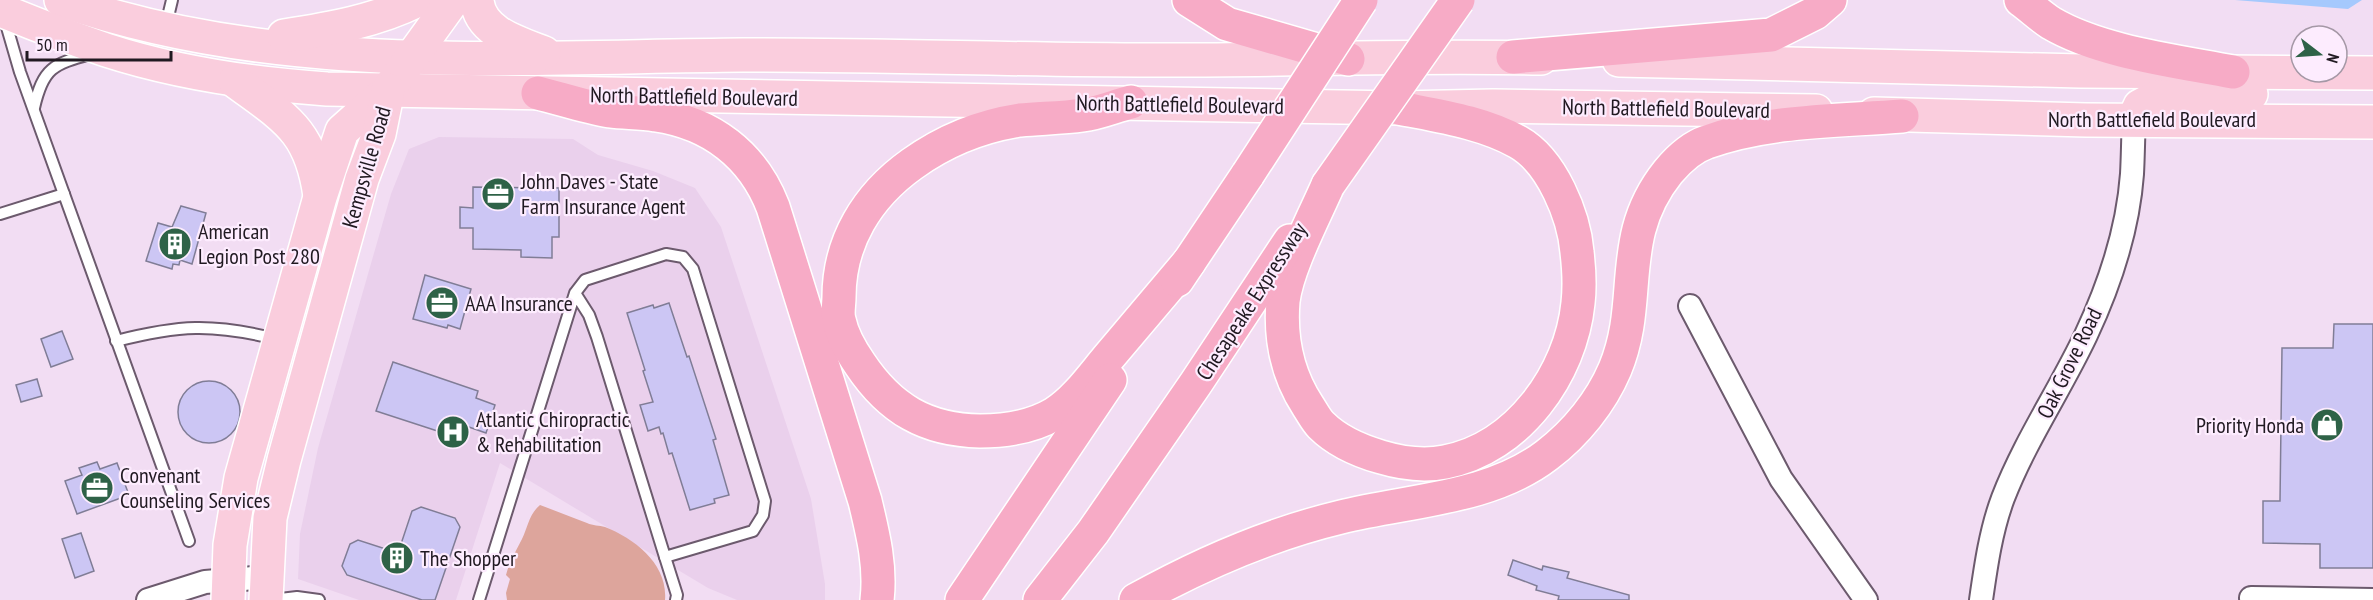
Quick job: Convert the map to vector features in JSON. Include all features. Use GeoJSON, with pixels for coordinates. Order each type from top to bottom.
{"type":"FeatureCollection","features":[{"type":"Feature","properties":{"kind":"highway"},"geometry":{"type":"LineString","coordinates":[[1189,0],[1227,24],[1348,60]]}},
{"type":"Feature","properties":{"kind":"highway"},"geometry":{"type":"LineString","coordinates":[[962,600],[1190,262],[1361,0]]}},
{"type":"Feature","properties":{"kind":"highway","name":"Chesapeake Expressway"},"geometry":{"type":"LineString","coordinates":[[1041,600],[1092,532],[1196,383],[1328,185],[1458,0]]}},
{"type":"Feature","properties":{"kind":"highway"},"geometry":{"type":"LineString","coordinates":[[1513,57],[1771,35],[1815,14],[1830,0]]}},
{"type":"Feature","properties":{"kind":"highway"},"geometry":{"type":"LineString","coordinates":[[2021,0],[2050,22],[2083,38],[2138,53],[2233,72]]}},
{"type":"Feature","properties":{"kind":"highway"},"geometry":{"type":"LineString","coordinates":[[538,93],[608,111],[657,115],[696,125],[727,142],[756,174],[773,207],[865,501],[876,548],[877,600]]}},
{"type":"Feature","properties":{"kind":"highway"},"geometry":{"type":"LineString","coordinates":[[1131,102],[1085,115],[1019,121],[986,128],[965,134],[912,164],[873,199],[858,220],[845,251],[839,280],[839,319],[850,350],[868,377],[890,402],[915,417],[960,430],[996,431],[1028,425],[1055,413],[1079,392],[1190,262]]}},
{"type":"Feature","properties":{"kind":"highway"},"geometry":{"type":"LineString","coordinates":[[1328,185],[1289,274],[1282,326],[1290,374],[1320,424],[1343,441],[1365,452],[1413,464],[1443,462],[1468,456],[1494,442],[1514,427],[1553,382],[1571,338],[1578,305],[1580,280],[1577,248],[1571,222],[1559,188],[1550,174],[1520,143],[1476,125],[1399,108]]}},
{"type":"Feature","properties":{"kind":"highway"},"geometry":{"type":"LineString","coordinates":[[1136,600],[1226,556],[1287,532],[1341,517],[1449,495],[1501,481],[1547,455],[1575,430],[1603,393],[1615,369],[1627,324],[1633,250],[1641,219],[1654,189],[1674,164],[1706,142],[1739,133],[1785,125],[1902,116]]}},
{"type":"Feature","properties":{"kind":"main road"},"geometry":{"type":"LineString","coordinates":[[232,43],[332,28],[390,13],[418,0]]}},
{"type":"Feature","properties":{"kind":"main road"},"geometry":{"type":"LineString","coordinates":[[388,90],[453,0]]}},
{"type":"Feature","properties":{"kind":"main road"},"geometry":{"type":"LineString","coordinates":[[477,0],[478,12],[498,32],[554,57]]}},
{"type":"Feature","properties":{"kind":"main road","name":"North Battlefield Boulevard"},"geometry":{"type":"LineString","coordinates":[[69,1],[106,16],[168,15],[232,43],[411,57],[768,55],[1348,60],[1513,57],[2080,71],[2289,72]]}},
{"type":"Feature","properties":{"kind":"main road","name":"North Battlefield Boulevard"},"geometry":{"type":"LineString","coordinates":[[1,9],[107,50],[168,67],[234,80],[308,88],[1399,108],[1493,106],[1787,110],[1902,116],[2373,122]]}},
{"type":"Feature","properties":{"kind":"main road","name":"North Battlefield Boulevard"},"geometry":{"type":"LineString","coordinates":[[2349,73],[2373,73]]}},
{"type":"Feature","properties":{"kind":"main road"},"geometry":{"type":"LineString","coordinates":[[2134,119],[2140,106],[2157,97],[2266,94],[2289,79]]}},
{"type":"Feature","properties":{"kind":"main road"},"geometry":{"type":"LineString","coordinates":[[234,80],[280,115],[301,138],[313,159],[320,197]]}},
{"type":"Feature","properties":{"kind":"main road","name":"Kempsville Road"},"geometry":{"type":"LineString","coordinates":[[228,590],[230,545],[241,478],[320,197],[342,131],[388,90]]}},
{"type":"Feature","properties":{"kind":"main road","name":"Kempsville Road"},"geometry":{"type":"LineString","coordinates":[[268,592],[270,518],[363,179],[379,134],[388,90]]}},
{"type":"Feature","properties":{"kind":"street","name":"Oak Grove Road"},"geometry":{"type":"LineString","coordinates":[[1981,600],[1989,546],[2002,500],[2021,455],[2086,336],[2109,276],[2127,212],[2132,174],[2134,119]]}},
{"type":"Feature","properties":{"kind":"street"},"geometry":{"type":"LineString","coordinates":[[1690,306],[1781,479],[1866,600]]}},
{"type":"Feature","properties":{"kind":"street"},"geometry":{"type":"LineString","coordinates":[[148,600],[205,582],[228,590],[268,592]]}},
{"type":"Feature","properties":{"kind":"street"},"geometry":{"type":"LineString","coordinates":[[2251,597],[2373,600]]}},
{"type":"Feature","properties":{"kind":"lane"},"geometry":{"type":"LineString","coordinates":[[1,9],[33,108],[189,541]]}},
{"type":"Feature","properties":{"kind":"lane"},"geometry":{"type":"LineString","coordinates":[[33,108],[42,83],[54,66],[63,61],[107,50]]}},
{"type":"Feature","properties":{"kind":"lane"},"geometry":{"type":"LineString","coordinates":[[0,214],[64,194]]}},
{"type":"Feature","properties":{"kind":"lane"},"geometry":{"type":"LineString","coordinates":[[479,600],[575,293],[585,280],[666,254],[683,257],[693,270],[765,501],[763,515],[753,531],[665,557]]}},
{"type":"Feature","properties":{"kind":"lane"},"geometry":{"type":"LineString","coordinates":[[575,293],[589,315],[597,337],[677,595],[676,600]]}},
{"type":"Feature","properties":{"kind":"lane"},"geometry":{"type":"LineString","coordinates":[[116,341],[163,329],[211,326],[250,332],[279,340]]}},
{"type":"Feature","properties":{"kind":"lane"},"geometry":{"type":"LineString","coordinates":[[268,592],[319,600]]}},
{"type":"Feature","properties":{"kind":"shaded area"},"geometry":{"type":"Polygon","coordinates":[[[439,137],[573,139],[598,155],[653,171],[695,188],[721,227],[811,499],[825,584],[825,600],[737,600],[708,588],[500,463],[456,600],[359,600],[298,579],[300,534],[318,448],[391,194],[409,149],[439,137]]]}},
{"type":"Feature","properties":{"kind":"shaded area"},"geometry":{"type":"Polygon","coordinates":[[[540,505],[589,524],[605,527],[638,546],[655,564],[661,575],[665,587],[665,600],[507,600],[506,593],[510,579],[506,575],[507,570],[531,517],[540,505]]]}},
{"type":"Feature","properties":{"kind":"water"},"geometry":{"type":"Polygon","coordinates":[[[2235,0],[2362,0],[2348,9],[2235,0]]]}},
{"type":"Feature","properties":{"kind":"building"},"geometry":{"type":"Polygon","coordinates":[[[473,187],[559,188],[559,237],[552,237],[552,258],[521,257],[521,250],[473,249],[473,228],[460,228],[460,207],[473,208],[473,187]]]}},
{"type":"Feature","properties":{"kind":"building","name":"American Legion Post 280"},"geometry":{"type":"Polygon","coordinates":[[[181,206],[206,213],[192,264],[180,260],[179,265],[173,264],[172,269],[146,261],[158,223],[172,227],[181,206]]]}},
{"type":"Feature","properties":{"kind":"building","name":"AAA Insurance"},"geometry":{"type":"Polygon","coordinates":[[[425,275],[471,289],[460,329],[413,319],[425,275]]]}},
{"type":"Feature","properties":{"kind":"building"},"geometry":{"type":"Polygon","coordinates":[[[669,303],[716,439],[713,440],[729,495],[714,499],[715,503],[690,510],[672,453],[669,454],[663,433],[661,434],[659,427],[648,431],[640,405],[653,402],[627,313],[669,303]]]}},
{"type":"Feature","properties":{"kind":"building","name":"Priority Honda"},"geometry":{"type":"Polygon","coordinates":[[[2334,324],[2373,324],[2373,568],[2320,568],[2320,544],[2263,543],[2263,501],[2280,501],[2282,348],[2333,348],[2334,324]]]}},
{"type":"Feature","properties":{"kind":"building"},"geometry":{"type":"Polygon","coordinates":[[[62,331],[73,359],[51,367],[41,339],[62,331]]]}},
{"type":"Feature","properties":{"kind":"building"},"geometry":{"type":"Polygon","coordinates":[[[393,362],[478,391],[476,398],[495,405],[486,433],[466,426],[462,439],[376,411],[393,362]]]}},
{"type":"Feature","properties":{"kind":"building"},"geometry":{"type":"Polygon","coordinates":[[[37,379],[42,396],[21,402],[16,385],[37,379]]]}},
{"type":"Feature","properties":{"kind":"building"},"geometry":{"type":"Polygon","coordinates":[[[209,381],[221,383],[231,390],[238,400],[240,412],[238,424],[231,434],[221,441],[209,443],[197,441],[187,434],[180,424],[178,412],[180,400],[187,390],[197,383],[209,381]]]}},
{"type":"Feature","properties":{"kind":"building","name":"Convenant Counseling Services"},"geometry":{"type":"Polygon","coordinates":[[[97,462],[100,469],[117,463],[129,495],[77,514],[65,481],[82,475],[79,468],[97,462]]]}},
{"type":"Feature","properties":{"kind":"building","name":"The Shopper"},"geometry":{"type":"Polygon","coordinates":[[[421,507],[455,518],[460,527],[435,600],[422,600],[347,575],[342,566],[350,544],[358,540],[398,553],[412,511],[421,507]]]}},
{"type":"Feature","properties":{"kind":"building"},"geometry":{"type":"Polygon","coordinates":[[[81,533],[94,571],[75,578],[62,539],[81,533]]]}},
{"type":"Feature","properties":{"kind":"building"},"geometry":{"type":"Polygon","coordinates":[[[1513,560],[1542,570],[1543,566],[1569,572],[1567,578],[1629,595],[1629,600],[1558,600],[1559,596],[1536,590],[1537,586],[1508,575],[1513,560]]]}},
{"type":"Feature","properties":{"kind":"place","name":"John Daves - State Farm Insurance Agent"},"geometry":{"type":"Point","coordinates":[498,194]}},
{"type":"Feature","properties":{"kind":"place","name":"American Legion Post 280"},"geometry":{"type":"Point","coordinates":[175,244]}},
{"type":"Feature","properties":{"kind":"place","name":"AAA Insurance"},"geometry":{"type":"Point","coordinates":[442,303]}},
{"type":"Feature","properties":{"kind":"place","name":"Priority Honda"},"geometry":{"type":"Point","coordinates":[2327,425]}},
{"type":"Feature","properties":{"kind":"place","name":"Atlantic Chiropractic & Rehabilitation"},"geometry":{"type":"Point","coordinates":[453,432]}},
{"type":"Feature","properties":{"kind":"place","name":"Convenant Counseling Services"},"geometry":{"type":"Point","coordinates":[97,488]}},
{"type":"Feature","properties":{"kind":"place","name":"The Shopper"},"geometry":{"type":"Point","coordinates":[397,558]}}]}
